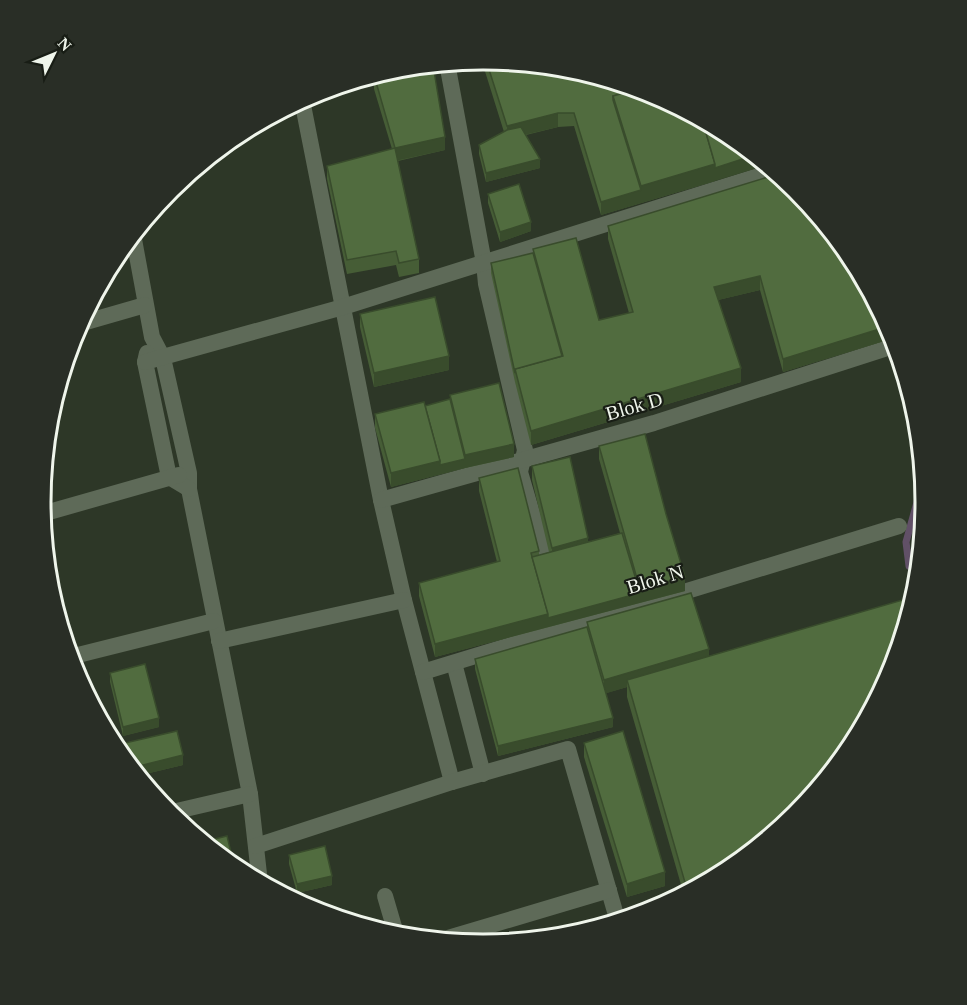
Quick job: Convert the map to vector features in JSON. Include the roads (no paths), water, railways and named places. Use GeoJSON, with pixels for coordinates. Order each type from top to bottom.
{"type":"FeatureCollection","features":[{"type":"Feature","properties":{"kind":"street"},"geometry":{"type":"LineString","coordinates":[[449,72],[486,284],[525,450],[520,472],[544,554]]}},
{"type":"Feature","properties":{"kind":"street"},"geometry":{"type":"LineString","coordinates":[[304,110],[381,500],[404,600],[452,782]]}},
{"type":"Feature","properties":{"kind":"street"},"geometry":{"type":"LineString","coordinates":[[145,362],[343,307],[765,174]]}},
{"type":"Feature","properties":{"kind":"street"},"geometry":{"type":"LineString","coordinates":[[136,245],[152,336],[164,358],[189,481],[214,621],[250,794],[259,872]]}},
{"type":"Feature","properties":{"kind":"street"},"geometry":{"type":"LineString","coordinates":[[92,320],[146,305]]}},
{"type":"Feature","properties":{"kind":"street"},"geometry":{"type":"LineString","coordinates":[[152,336],[145,362],[170,477]]}},
{"type":"Feature","properties":{"kind":"street","name":"Blok D"},"geometry":{"type":"LineString","coordinates":[[381,500],[654,423],[887,348]]}},
{"type":"Feature","properties":{"kind":"street"},"geometry":{"type":"LineString","coordinates":[[51,511],[170,477],[189,481]]}},
{"type":"Feature","properties":{"kind":"street","name":"Blok N"},"geometry":{"type":"LineString","coordinates":[[423,672],[899,526]]}},
{"type":"Feature","properties":{"kind":"street"},"geometry":{"type":"LineString","coordinates":[[219,641],[404,600]]}},
{"type":"Feature","properties":{"kind":"street"},"geometry":{"type":"LineString","coordinates":[[79,655],[214,621]]}},
{"type":"Feature","properties":{"kind":"street"},"geometry":{"type":"LineString","coordinates":[[454,663],[483,774]]}},
{"type":"Feature","properties":{"kind":"street"},"geometry":{"type":"LineString","coordinates":[[256,846],[452,782],[587,744]]}},
{"type":"Feature","properties":{"kind":"street"},"geometry":{"type":"LineString","coordinates":[[568,749],[616,914]]}},
{"type":"Feature","properties":{"kind":"street"},"geometry":{"type":"LineString","coordinates":[[180,810],[250,794]]}},
{"type":"Feature","properties":{"kind":"street"},"geometry":{"type":"LineString","coordinates":[[462,934],[609,890]]}},
{"type":"Feature","properties":{"kind":"street"},"geometry":{"type":"LineString","coordinates":[[385,896],[394,926]]}},
{"type":"Feature","properties":{"kind":"waterway"},"geometry":{"type":"LineString","coordinates":[[909,566],[906,542],[916,506]]}}]}
